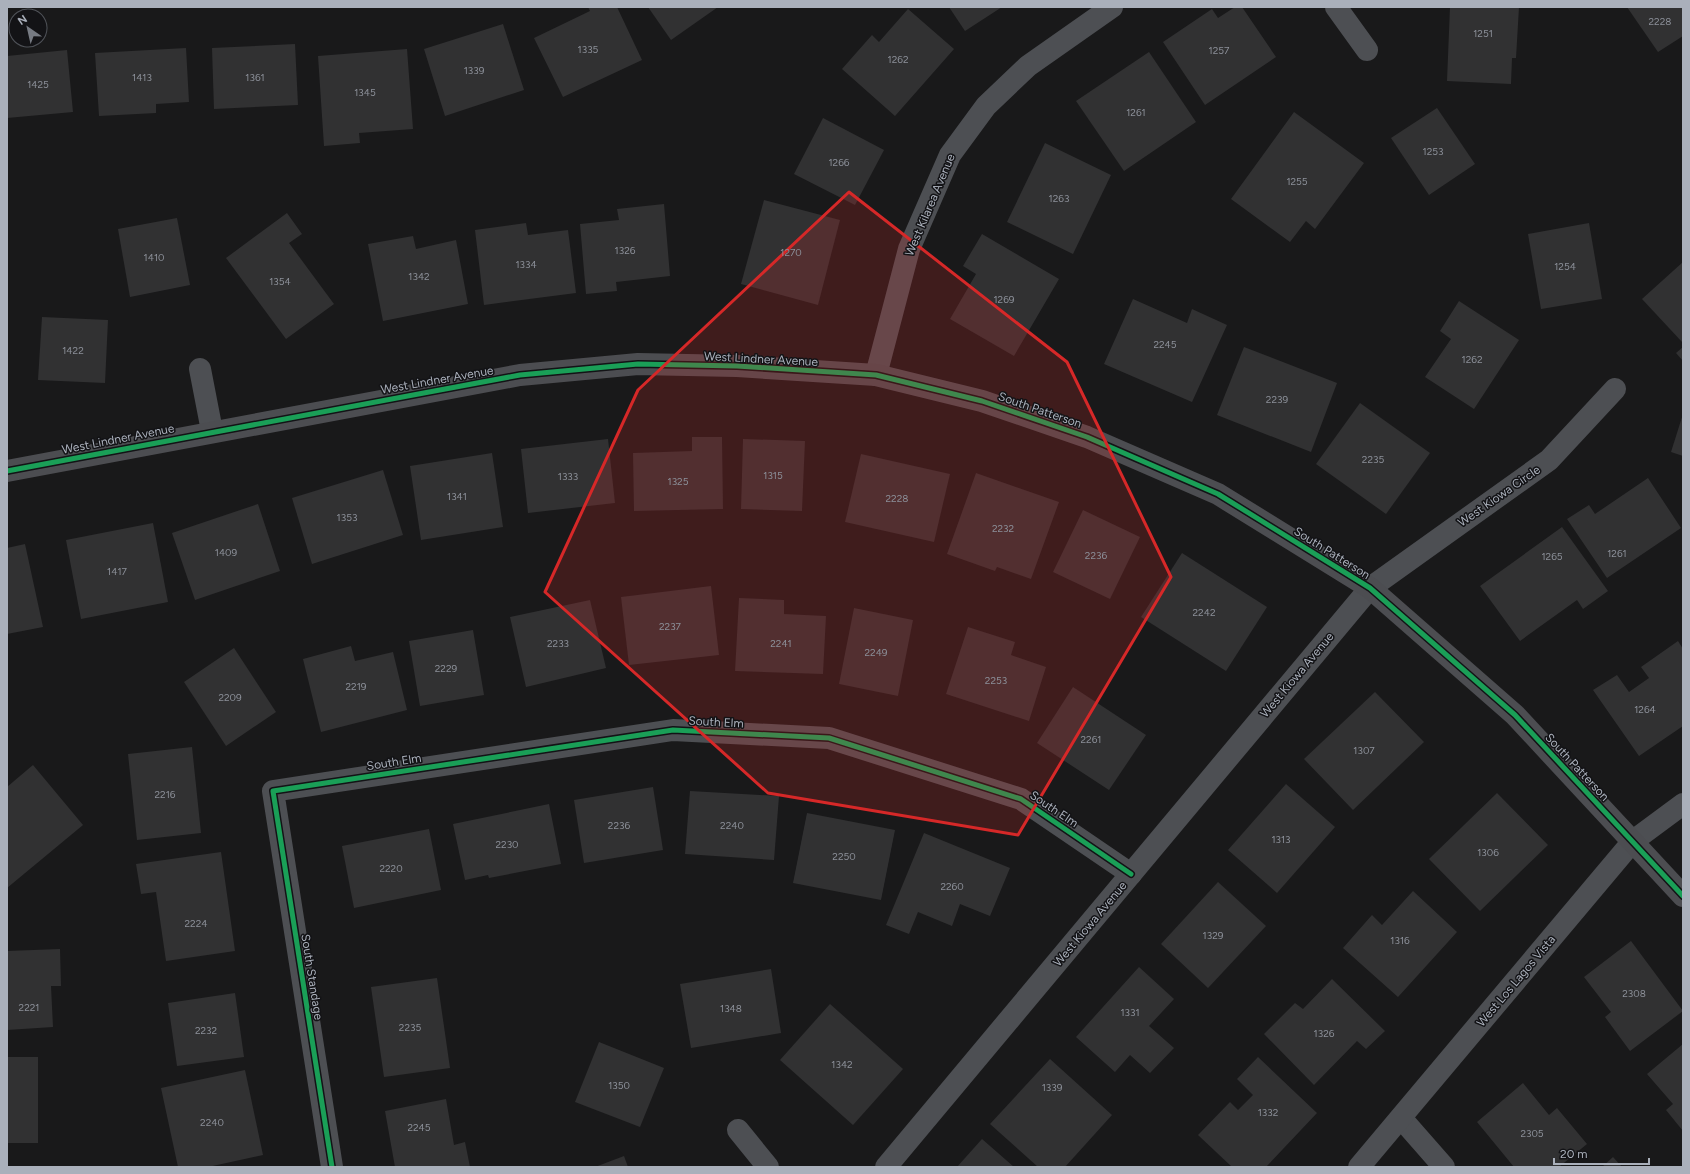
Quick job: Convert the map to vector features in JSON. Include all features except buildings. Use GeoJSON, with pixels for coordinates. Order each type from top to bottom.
{"type":"FeatureCollection","features":[{"type":"Feature","properties":{"kind":"street","name":"West Kilarea Avenue"},"geometry":{"type":"LineString","coordinates":[[876,376],[909,249],[950,155],[986,106],[1028,66],[1112,7]]}},
{"type":"Feature","properties":{"kind":"street"},"geometry":{"type":"LineString","coordinates":[[1336,7],[1367,50]]}},
{"type":"Feature","properties":{"kind":"street","name":"West Lindner Avenue"},"geometry":{"type":"LineString","coordinates":[[7,471],[212,431],[520,375],[638,364],[736,366],[876,376]]}},
{"type":"Feature","properties":{"kind":"street"},"geometry":{"type":"LineString","coordinates":[[200,369],[212,431]]}},
{"type":"Feature","properties":{"kind":"street","name":"South Patterson"},"geometry":{"type":"LineString","coordinates":[[876,376],[982,401],[1094,440],[1218,494],[1370,588],[1514,715],[1683,896]]}},
{"type":"Feature","properties":{"kind":"street","name":"West Kiowa Circle"},"geometry":{"type":"LineString","coordinates":[[1370,588],[1549,460],[1615,389]]}},
{"type":"Feature","properties":{"kind":"street","name":"West Kiowa Avenue"},"geometry":{"type":"LineString","coordinates":[[886,1167],[1370,588]]}},
{"type":"Feature","properties":{"kind":"street","name":"South Elm"},"geometry":{"type":"LineString","coordinates":[[273,791],[673,730],[829,738],[1021,799],[1131,874]]}},
{"type":"Feature","properties":{"kind":"street","name":"South Standage"},"geometry":{"type":"LineString","coordinates":[[273,791],[332,1167]]}},
{"type":"Feature","properties":{"kind":"street","name":"West Los Lagos Vista"},"geometry":{"type":"LineString","coordinates":[[1359,1167],[1633,841],[1683,804]]}},
{"type":"Feature","properties":{"kind":"street"},"geometry":{"type":"LineString","coordinates":[[1401,1118],[1444,1167]]}},
{"type":"Feature","properties":{"kind":"street"},"geometry":{"type":"LineString","coordinates":[[738,1130],[768,1167]]}},
{"type":"Feature","properties":{"kind":"highlighted area"},"geometry":{"type":"Polygon","coordinates":[[[849,192],[1067,362],[1171,577],[1018,835],[768,793],[545,592],[638,390],[849,192]]]}},
{"type":"Feature","properties":{"kind":"cycle path"},"geometry":{"type":"LineString","coordinates":[[7,471],[520,375],[638,364],[737,366],[876,375],[982,401],[1087,437],[1218,494],[1370,588],[1515,715],[1683,896]]}},
{"type":"Feature","properties":{"kind":"cycle path"},"geometry":{"type":"LineString","coordinates":[[332,1167],[273,791],[673,730],[829,738],[1021,799],[1131,874]]}}]}
